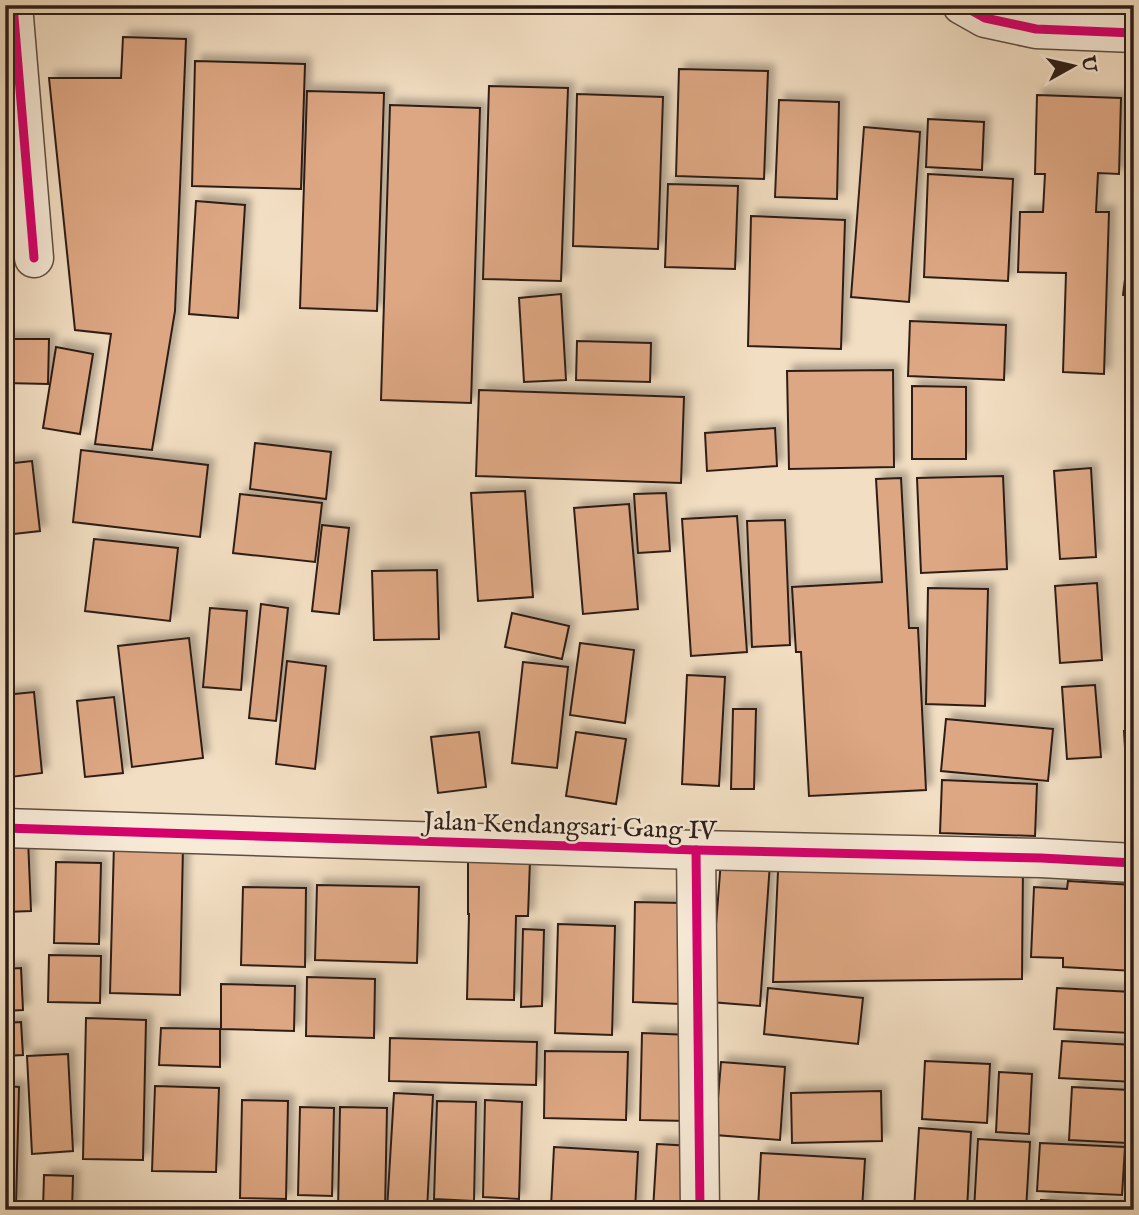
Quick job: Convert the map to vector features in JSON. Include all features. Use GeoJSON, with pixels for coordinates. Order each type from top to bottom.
{"type":"FeatureCollection","features":[{"type":"Feature","properties":{"kind":"street"},"geometry":{"type":"LineString","coordinates":[[13,5],[34,258]]}},
{"type":"Feature","properties":{"kind":"street"},"geometry":{"type":"LineString","coordinates":[[962,5],[985,18],[1036,29],[1134,33]]}},
{"type":"Feature","properties":{"kind":"street","name":"Jalan Kendangsari Gang IV"},"geometry":{"type":"LineString","coordinates":[[5,828],[1041,858],[1134,863]]}},
{"type":"Feature","properties":{"kind":"street"},"geometry":{"type":"LineString","coordinates":[[696,850],[700,1210]]}},
{"type":"Feature","properties":{"kind":"building"},"geometry":{"type":"Polygon","coordinates":[[[123,37],[186,39],[175,311],[152,450],[95,444],[111,334],[75,330],[49,78],[121,78],[123,37]]]}},
{"type":"Feature","properties":{"kind":"building"},"geometry":{"type":"Polygon","coordinates":[[[195,61],[305,64],[301,189],[192,186],[195,61]]]}},
{"type":"Feature","properties":{"kind":"building"},"geometry":{"type":"Polygon","coordinates":[[[679,69],[768,71],[764,179],[676,176],[679,69]]]}},
{"type":"Feature","properties":{"kind":"building"},"geometry":{"type":"Polygon","coordinates":[[[489,86],[568,88],[561,281],[483,279],[489,86]]]}},
{"type":"Feature","properties":{"kind":"building"},"geometry":{"type":"Polygon","coordinates":[[[307,91],[384,93],[377,311],[300,308],[307,91]]]}},
{"type":"Feature","properties":{"kind":"building"},"geometry":{"type":"Polygon","coordinates":[[[577,94],[663,97],[658,249],[573,246],[577,94]]]}},
{"type":"Feature","properties":{"kind":"building"},"geometry":{"type":"Polygon","coordinates":[[[1037,95],[1121,98],[1119,174],[1098,173],[1096,212],[1109,212],[1104,374],[1063,372],[1066,273],[1018,272],[1020,212],[1043,212],[1045,174],[1035,174],[1037,95]]]}},
{"type":"Feature","properties":{"kind":"building"},"geometry":{"type":"Polygon","coordinates":[[[779,100],[839,102],[837,199],[775,197],[779,100]]]}},
{"type":"Feature","properties":{"kind":"building"},"geometry":{"type":"Polygon","coordinates":[[[390,105],[480,108],[471,403],[381,400],[390,105]]]}},
{"type":"Feature","properties":{"kind":"building"},"geometry":{"type":"Polygon","coordinates":[[[928,119],[984,122],[982,170],[926,167],[928,119]]]}},
{"type":"Feature","properties":{"kind":"building"},"geometry":{"type":"Polygon","coordinates":[[[864,127],[920,132],[909,302],[851,297],[864,127]]]}},
{"type":"Feature","properties":{"kind":"building"},"geometry":{"type":"Polygon","coordinates":[[[928,174],[1013,179],[1008,281],[924,277],[928,174]]]}},
{"type":"Feature","properties":{"kind":"building"},"geometry":{"type":"Polygon","coordinates":[[[668,184],[738,186],[735,269],[665,267],[668,184]]]}},
{"type":"Feature","properties":{"kind":"building"},"geometry":{"type":"Polygon","coordinates":[[[196,201],[245,205],[238,318],[189,314],[196,201]]]}},
{"type":"Feature","properties":{"kind":"building"},"geometry":{"type":"Polygon","coordinates":[[[1134,209],[1134,297],[1123,295],[1134,209]]]}},
{"type":"Feature","properties":{"kind":"building"},"geometry":{"type":"Polygon","coordinates":[[[751,216],[845,220],[841,349],[748,346],[751,216]]]}},
{"type":"Feature","properties":{"kind":"building"},"geometry":{"type":"Polygon","coordinates":[[[561,294],[566,380],[524,382],[519,298],[561,294]]]}},
{"type":"Feature","properties":{"kind":"building"},"geometry":{"type":"Polygon","coordinates":[[[910,321],[1006,325],[1004,380],[908,376],[910,321]]]}},
{"type":"Feature","properties":{"kind":"building"},"geometry":{"type":"Polygon","coordinates":[[[5,339],[49,339],[48,384],[5,383],[5,339]]]}},
{"type":"Feature","properties":{"kind":"building"},"geometry":{"type":"Polygon","coordinates":[[[577,341],[651,343],[650,382],[576,380],[577,341]]]}},
{"type":"Feature","properties":{"kind":"building"},"geometry":{"type":"Polygon","coordinates":[[[56,347],[93,354],[80,434],[43,428],[56,347]]]}},
{"type":"Feature","properties":{"kind":"building"},"geometry":{"type":"Polygon","coordinates":[[[893,370],[894,467],[789,469],[787,371],[893,370]]]}},
{"type":"Feature","properties":{"kind":"building"},"geometry":{"type":"Polygon","coordinates":[[[912,386],[966,387],[966,459],[912,459],[912,386]]]}},
{"type":"Feature","properties":{"kind":"building"},"geometry":{"type":"Polygon","coordinates":[[[479,390],[684,397],[681,483],[476,476],[479,390]]]}},
{"type":"Feature","properties":{"kind":"building"},"geometry":{"type":"Polygon","coordinates":[[[775,428],[777,466],[707,471],[705,433],[775,428]]]}},
{"type":"Feature","properties":{"kind":"building"},"geometry":{"type":"Polygon","coordinates":[[[255,443],[331,452],[326,499],[250,489],[255,443]]]}},
{"type":"Feature","properties":{"kind":"building"},"geometry":{"type":"Polygon","coordinates":[[[81,450],[208,465],[200,537],[73,522],[81,450]]]}},
{"type":"Feature","properties":{"kind":"building"},"geometry":{"type":"Polygon","coordinates":[[[32,461],[40,531],[5,535],[5,464],[32,461]]]}},
{"type":"Feature","properties":{"kind":"building"},"geometry":{"type":"Polygon","coordinates":[[[1091,468],[1096,557],[1060,559],[1054,471],[1091,468]]]}},
{"type":"Feature","properties":{"kind":"building"},"geometry":{"type":"Polygon","coordinates":[[[1003,476],[1007,569],[921,573],[917,478],[1003,476]]]}},
{"type":"Feature","properties":{"kind":"building"},"geometry":{"type":"Polygon","coordinates":[[[901,478],[909,628],[918,628],[926,790],[809,796],[801,652],[796,652],[792,587],[882,582],[876,479],[901,478]]]}},
{"type":"Feature","properties":{"kind":"building"},"geometry":{"type":"Polygon","coordinates":[[[525,491],[533,597],[478,601],[471,493],[525,491]]]}},
{"type":"Feature","properties":{"kind":"building"},"geometry":{"type":"Polygon","coordinates":[[[666,493],[670,551],[638,553],[634,494],[666,493]]]}},
{"type":"Feature","properties":{"kind":"building"},"geometry":{"type":"Polygon","coordinates":[[[240,494],[322,503],[315,562],[233,553],[240,494]]]}},
{"type":"Feature","properties":{"kind":"building"},"geometry":{"type":"Polygon","coordinates":[[[629,504],[638,609],[583,614],[574,508],[629,504]]]}},
{"type":"Feature","properties":{"kind":"building"},"geometry":{"type":"Polygon","coordinates":[[[737,516],[747,652],[691,656],[682,519],[737,516]]]}},
{"type":"Feature","properties":{"kind":"building"},"geometry":{"type":"Polygon","coordinates":[[[785,520],[790,645],[752,647],[747,521],[785,520]]]}},
{"type":"Feature","properties":{"kind":"building"},"geometry":{"type":"Polygon","coordinates":[[[322,525],[349,528],[339,614],[312,611],[322,525]]]}},
{"type":"Feature","properties":{"kind":"building"},"geometry":{"type":"Polygon","coordinates":[[[94,539],[178,548],[170,621],[85,611],[94,539]]]}},
{"type":"Feature","properties":{"kind":"building"},"geometry":{"type":"Polygon","coordinates":[[[437,570],[439,639],[374,640],[372,571],[437,570]]]}},
{"type":"Feature","properties":{"kind":"building"},"geometry":{"type":"Polygon","coordinates":[[[1097,583],[1102,660],[1060,663],[1055,586],[1097,583]]]}},
{"type":"Feature","properties":{"kind":"building"},"geometry":{"type":"Polygon","coordinates":[[[928,588],[988,589],[985,706],[926,704],[928,588]]]}},
{"type":"Feature","properties":{"kind":"building"},"geometry":{"type":"Polygon","coordinates":[[[261,604],[288,608],[276,721],[249,718],[261,604]]]}},
{"type":"Feature","properties":{"kind":"building"},"geometry":{"type":"Polygon","coordinates":[[[210,608],[247,611],[241,690],[203,687],[210,608]]]}},
{"type":"Feature","properties":{"kind":"building"},"geometry":{"type":"Polygon","coordinates":[[[512,613],[569,626],[562,659],[505,647],[512,613]]]}},
{"type":"Feature","properties":{"kind":"building"},"geometry":{"type":"Polygon","coordinates":[[[189,638],[203,758],[132,767],[118,646],[189,638]]]}},
{"type":"Feature","properties":{"kind":"building"},"geometry":{"type":"Polygon","coordinates":[[[580,643],[634,650],[625,723],[570,715],[580,643]]]}},
{"type":"Feature","properties":{"kind":"building"},"geometry":{"type":"Polygon","coordinates":[[[287,661],[326,666],[315,769],[276,764],[287,661]]]}},
{"type":"Feature","properties":{"kind":"building"},"geometry":{"type":"Polygon","coordinates":[[[523,662],[568,667],[557,768],[512,763],[523,662]]]}},
{"type":"Feature","properties":{"kind":"building"},"geometry":{"type":"Polygon","coordinates":[[[687,675],[725,677],[719,786],[682,784],[687,675]]]}},
{"type":"Feature","properties":{"kind":"building"},"geometry":{"type":"Polygon","coordinates":[[[1095,685],[1101,757],[1067,759],[1062,687],[1095,685]]]}},
{"type":"Feature","properties":{"kind":"building"},"geometry":{"type":"Polygon","coordinates":[[[34,692],[42,773],[11,777],[5,695],[34,692]]]}},
{"type":"Feature","properties":{"kind":"building"},"geometry":{"type":"Polygon","coordinates":[[[114,697],[123,773],[85,777],[77,701],[114,697]]]}},
{"type":"Feature","properties":{"kind":"building"},"geometry":{"type":"Polygon","coordinates":[[[733,709],[756,709],[754,789],[731,789],[733,709]]]}},
{"type":"Feature","properties":{"kind":"building"},"geometry":{"type":"Polygon","coordinates":[[[946,719],[1053,729],[1048,781],[941,771],[946,719]]]}},
{"type":"Feature","properties":{"kind":"building"},"geometry":{"type":"Polygon","coordinates":[[[1134,730],[1134,830],[1130,830],[1124,731],[1134,730]]]}},
{"type":"Feature","properties":{"kind":"building"},"geometry":{"type":"Polygon","coordinates":[[[479,732],[486,787],[438,793],[431,737],[479,732]]]}},
{"type":"Feature","properties":{"kind":"building"},"geometry":{"type":"Polygon","coordinates":[[[576,732],[626,739],[616,804],[566,796],[576,732]]]}},
{"type":"Feature","properties":{"kind":"building"},"geometry":{"type":"Polygon","coordinates":[[[942,780],[1037,784],[1035,836],[940,833],[942,780]]]}},
{"type":"Feature","properties":{"kind":"building"},"geometry":{"type":"Polygon","coordinates":[[[28,839],[31,911],[5,912],[5,841],[28,839]]]}},
{"type":"Feature","properties":{"kind":"building"},"geometry":{"type":"Polygon","coordinates":[[[114,844],[183,846],[180,995],[110,993],[114,844]]]}},
{"type":"Feature","properties":{"kind":"building"},"geometry":{"type":"Polygon","coordinates":[[[468,858],[530,860],[528,916],[516,916],[514,1000],[467,999],[468,858]]]}},
{"type":"Feature","properties":{"kind":"building"},"geometry":{"type":"Polygon","coordinates":[[[721,860],[770,863],[760,1006],[710,1002],[721,860]]]}},
{"type":"Feature","properties":{"kind":"building"},"geometry":{"type":"Polygon","coordinates":[[[56,862],[101,863],[99,944],[54,943],[56,862]]]}},
{"type":"Feature","properties":{"kind":"building"},"geometry":{"type":"Polygon","coordinates":[[[1023,865],[1022,979],[773,982],[778,871],[1023,865]]]}},
{"type":"Feature","properties":{"kind":"building"},"geometry":{"type":"Polygon","coordinates":[[[1068,881],[1134,885],[1134,971],[1063,967],[1063,958],[1031,957],[1034,887],[1067,889],[1068,881]]]}},
{"type":"Feature","properties":{"kind":"building"},"geometry":{"type":"Polygon","coordinates":[[[317,885],[419,887],[417,963],[315,960],[317,885]]]}},
{"type":"Feature","properties":{"kind":"building"},"geometry":{"type":"Polygon","coordinates":[[[243,887],[306,888],[305,967],[241,965],[243,887]]]}},
{"type":"Feature","properties":{"kind":"building"},"geometry":{"type":"Polygon","coordinates":[[[635,902],[682,903],[680,1004],[633,1002],[635,902]]]}},
{"type":"Feature","properties":{"kind":"building"},"geometry":{"type":"Polygon","coordinates":[[[558,924],[615,926],[612,1035],[555,1033],[558,924]]]}},
{"type":"Feature","properties":{"kind":"building"},"geometry":{"type":"Polygon","coordinates":[[[523,929],[544,930],[542,1006],[521,1007],[523,929]]]}},
{"type":"Feature","properties":{"kind":"building"},"geometry":{"type":"Polygon","coordinates":[[[49,955],[101,956],[100,1003],[48,1002],[49,955]]]}},
{"type":"Feature","properties":{"kind":"building"},"geometry":{"type":"Polygon","coordinates":[[[21,968],[23,1010],[5,1011],[5,969],[21,968]]]}},
{"type":"Feature","properties":{"kind":"building"},"geometry":{"type":"Polygon","coordinates":[[[307,977],[375,979],[374,1038],[306,1036],[307,977]]]}},
{"type":"Feature","properties":{"kind":"building"},"geometry":{"type":"Polygon","coordinates":[[[221,984],[295,986],[294,1031],[221,1029],[221,984]]]}},
{"type":"Feature","properties":{"kind":"building"},"geometry":{"type":"Polygon","coordinates":[[[768,988],[863,998],[858,1044],[764,1034],[768,988]]]}},
{"type":"Feature","properties":{"kind":"building"},"geometry":{"type":"Polygon","coordinates":[[[1057,988],[1132,992],[1130,1033],[1054,1029],[1057,988]]]}},
{"type":"Feature","properties":{"kind":"building"},"geometry":{"type":"Polygon","coordinates":[[[86,1018],[146,1020],[143,1160],[83,1159],[86,1018]]]}},
{"type":"Feature","properties":{"kind":"building"},"geometry":{"type":"Polygon","coordinates":[[[21,1022],[23,1055],[5,1056],[5,1023],[21,1022]]]}},
{"type":"Feature","properties":{"kind":"building"},"geometry":{"type":"Polygon","coordinates":[[[161,1028],[220,1029],[220,1067],[159,1065],[161,1028]]]}},
{"type":"Feature","properties":{"kind":"building"},"geometry":{"type":"Polygon","coordinates":[[[642,1033],[690,1035],[688,1121],[640,1120],[642,1033]]]}},
{"type":"Feature","properties":{"kind":"building"},"geometry":{"type":"Polygon","coordinates":[[[390,1038],[537,1042],[536,1085],[389,1081],[390,1038]]]}},
{"type":"Feature","properties":{"kind":"building"},"geometry":{"type":"Polygon","coordinates":[[[1062,1041],[1134,1045],[1134,1082],[1059,1078],[1062,1041]]]}},
{"type":"Feature","properties":{"kind":"building"},"geometry":{"type":"Polygon","coordinates":[[[545,1051],[628,1052],[626,1120],[544,1118],[545,1051]]]}},
{"type":"Feature","properties":{"kind":"building"},"geometry":{"type":"Polygon","coordinates":[[[68,1054],[73,1151],[32,1154],[27,1056],[68,1054]]]}},
{"type":"Feature","properties":{"kind":"building"},"geometry":{"type":"Polygon","coordinates":[[[925,1061],[990,1064],[987,1123],[922,1119],[925,1061]]]}},
{"type":"Feature","properties":{"kind":"building"},"geometry":{"type":"Polygon","coordinates":[[[721,1062],[785,1067],[780,1140],[715,1135],[721,1062]]]}},
{"type":"Feature","properties":{"kind":"building"},"geometry":{"type":"Polygon","coordinates":[[[999,1072],[1032,1074],[1029,1134],[996,1132],[999,1072]]]}},
{"type":"Feature","properties":{"kind":"building"},"geometry":{"type":"Polygon","coordinates":[[[5,1086],[19,1087],[16,1206],[5,1206],[5,1086]]]}},
{"type":"Feature","properties":{"kind":"building"},"geometry":{"type":"Polygon","coordinates":[[[155,1086],[219,1088],[216,1172],[152,1171],[155,1086]]]}},
{"type":"Feature","properties":{"kind":"building"},"geometry":{"type":"Polygon","coordinates":[[[1072,1087],[1129,1090],[1127,1143],[1069,1140],[1072,1087]]]}},
{"type":"Feature","properties":{"kind":"building"},"geometry":{"type":"Polygon","coordinates":[[[881,1091],[882,1141],[792,1143],[791,1093],[881,1091]]]}},
{"type":"Feature","properties":{"kind":"building"},"geometry":{"type":"Polygon","coordinates":[[[394,1093],[433,1095],[427,1210],[387,1210],[394,1093]]]}},
{"type":"Feature","properties":{"kind":"building"},"geometry":{"type":"Polygon","coordinates":[[[242,1100],[288,1101],[286,1199],[240,1198],[242,1100]]]}},
{"type":"Feature","properties":{"kind":"building"},"geometry":{"type":"Polygon","coordinates":[[[485,1100],[522,1102],[519,1199],[483,1197],[485,1100]]]}},
{"type":"Feature","properties":{"kind":"building"},"geometry":{"type":"Polygon","coordinates":[[[437,1101],[476,1102],[474,1201],[434,1199],[437,1101]]]}},
{"type":"Feature","properties":{"kind":"building"},"geometry":{"type":"Polygon","coordinates":[[[300,1107],[334,1108],[332,1196],[298,1195],[300,1107]]]}},
{"type":"Feature","properties":{"kind":"building"},"geometry":{"type":"Polygon","coordinates":[[[340,1107],[387,1108],[385,1210],[338,1210],[340,1107]]]}},
{"type":"Feature","properties":{"kind":"building"},"geometry":{"type":"Polygon","coordinates":[[[919,1128],[971,1132],[967,1210],[914,1210],[919,1128]]]}},
{"type":"Feature","properties":{"kind":"building"},"geometry":{"type":"Polygon","coordinates":[[[978,1139],[1030,1142],[1026,1210],[974,1210],[978,1139]]]}},
{"type":"Feature","properties":{"kind":"building"},"geometry":{"type":"Polygon","coordinates":[[[1040,1143],[1125,1147],[1122,1195],[1037,1191],[1040,1143]]]}},
{"type":"Feature","properties":{"kind":"building"},"geometry":{"type":"Polygon","coordinates":[[[657,1144],[692,1146],[689,1210],[653,1210],[657,1144]]]}},
{"type":"Feature","properties":{"kind":"building"},"geometry":{"type":"Polygon","coordinates":[[[554,1147],[638,1152],[635,1210],[551,1207],[554,1147]]]}},
{"type":"Feature","properties":{"kind":"building"},"geometry":{"type":"Polygon","coordinates":[[[761,1153],[865,1159],[862,1210],[758,1210],[761,1153]]]}},
{"type":"Feature","properties":{"kind":"building"},"geometry":{"type":"Polygon","coordinates":[[[44,1175],[73,1176],[72,1210],[43,1210],[44,1175]]]}},
{"type":"Feature","properties":{"kind":"building"},"geometry":{"type":"Polygon","coordinates":[[[1041,1200],[1080,1202],[1080,1210],[1041,1210],[1041,1200]]]}},
{"type":"Feature","properties":{"kind":"building"},"geometry":{"type":"Polygon","coordinates":[[[1088,1204],[1125,1206],[1125,1210],[1088,1210],[1088,1204]]]}},
{"type":"Feature","properties":{"kind":"cycle path"},"geometry":{"type":"LineString","coordinates":[[13,5],[34,258]]}},
{"type":"Feature","properties":{"kind":"cycle path"},"geometry":{"type":"LineString","coordinates":[[962,5],[985,18],[1036,29],[1134,33]]}},
{"type":"Feature","properties":{"kind":"cycle path"},"geometry":{"type":"LineString","coordinates":[[5,828],[1041,858],[1134,863]]}},
{"type":"Feature","properties":{"kind":"cycle path"},"geometry":{"type":"LineString","coordinates":[[696,850],[700,1210]]}}]}
